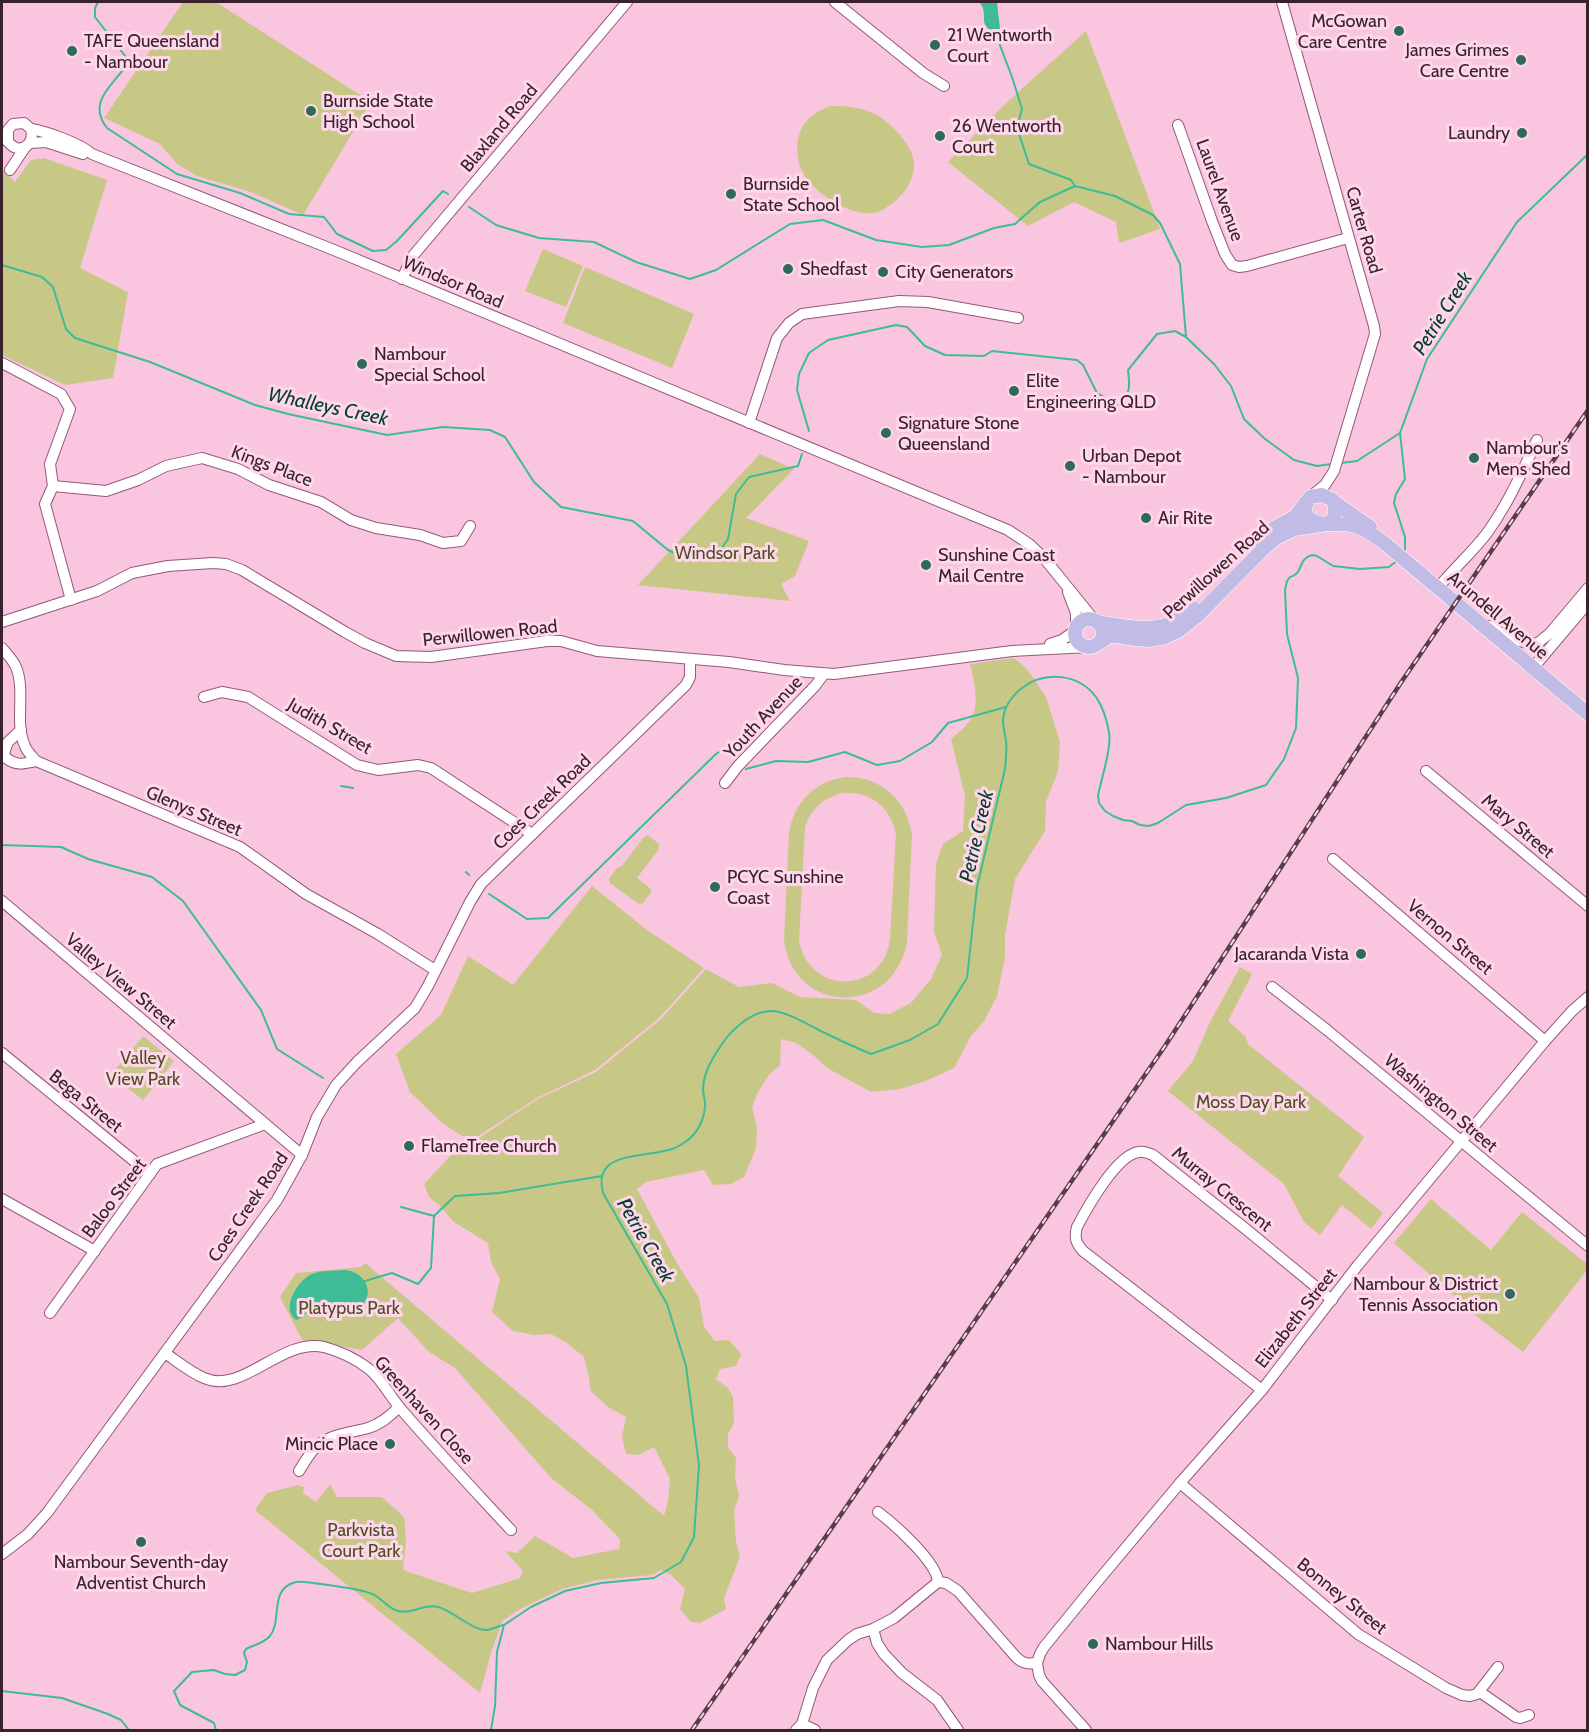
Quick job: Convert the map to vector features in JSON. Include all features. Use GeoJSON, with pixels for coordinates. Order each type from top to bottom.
{"type":"FeatureCollection","features":[{"type":"Feature","properties":{"kind":"main road"},"geometry":{"type":"LineString","coordinates":[[1324,496],[1333,501],[1335,510],[1332,520],[1324,524],[1314,522],[1306,515],[1308,499],[1324,496]]}},
{"type":"Feature","properties":{"kind":"main road","name":"Perwillowen Road"},"geometry":{"type":"LineString","coordinates":[[1096,621],[1146,629],[1166,626],[1181,618],[1267,533],[1295,517],[1308,499]]}},
{"type":"Feature","properties":{"kind":"main road","name":"Arundell Avenue"},"geometry":{"type":"LineString","coordinates":[[1333,501],[1368,525],[1425,578],[1587,714]]}},
{"type":"Feature","properties":{"kind":"main road","name":"Arundell Avenue"},"geometry":{"type":"LineString","coordinates":[[1324,524],[1353,525],[1382,540]]}},
{"type":"Feature","properties":{"kind":"main road","name":"Perwillowen Road"},"geometry":{"type":"LineString","coordinates":[[1095,645],[1109,636],[1149,640],[1165,637],[1178,631],[1197,616],[1275,538],[1294,529],[1324,524]]}},
{"type":"Feature","properties":{"kind":"main road"},"geometry":{"type":"LineString","coordinates":[[1085,620],[1096,621],[1103,630],[1103,636],[1095,645],[1084,646],[1078,641],[1076,629],[1085,620]]}},
{"type":"Feature","properties":{"kind":"street","name":"Blaxland Road"},"geometry":{"type":"LineString","coordinates":[[402,279],[412,257],[627,2]]}},
{"type":"Feature","properties":{"kind":"street"},"geometry":{"type":"LineString","coordinates":[[835,2],[923,73],[944,86]]}},
{"type":"Feature","properties":{"kind":"street","name":"Carter Road"},"geometry":{"type":"LineString","coordinates":[[1282,2],[1375,334],[1334,472],[1333,501]]}},
{"type":"Feature","properties":{"kind":"street"},"geometry":{"type":"LineString","coordinates":[[20,122],[28,126],[32,136],[8,168],[6,126],[20,122]]}},
{"type":"Feature","properties":{"kind":"street","name":"Laurel Avenue"},"geometry":{"type":"LineString","coordinates":[[1178,125],[1212,221],[1228,261],[1232,265],[1247,266],[1348,238]]}},
{"type":"Feature","properties":{"kind":"street","name":"Windsor Road"},"geometry":{"type":"LineString","coordinates":[[30,129],[47,133],[93,154],[252,216],[1008,530],[1023,539],[1064,581]]}},
{"type":"Feature","properties":{"kind":"street"},"geometry":{"type":"LineString","coordinates":[[7,141],[19,148],[28,144]]}},
{"type":"Feature","properties":{"kind":"street","name":"Windsor Road"},"geometry":{"type":"LineString","coordinates":[[28,144],[46,142],[80,153],[93,154]]}},
{"type":"Feature","properties":{"kind":"street"},"geometry":{"type":"LineString","coordinates":[[749,423],[777,338],[789,323],[802,314],[899,301],[928,302],[1018,318]]}},
{"type":"Feature","properties":{"kind":"street"},"geometry":{"type":"LineString","coordinates":[[2,363],[61,394],[70,409],[50,464],[53,486],[45,504],[71,600]]}},
{"type":"Feature","properties":{"kind":"street"},"geometry":{"type":"LineString","coordinates":[[1438,588],[1497,518],[1537,440]]}},
{"type":"Feature","properties":{"kind":"street","name":"Kings Place"},"geometry":{"type":"LineString","coordinates":[[53,486],[106,491],[138,480],[166,466],[202,458],[238,469],[269,485],[321,502],[351,520],[376,528],[420,535],[443,543],[461,541],[470,526]]}},
{"type":"Feature","properties":{"kind":"street","name":"Carter Road"},"geometry":{"type":"LineString","coordinates":[[1308,499],[1325,485],[1334,472]]}},
{"type":"Feature","properties":{"kind":"street","name":"Perwillowen Road"},"geometry":{"type":"LineString","coordinates":[[2,622],[97,591],[132,573],[201,563],[226,564],[255,577],[365,643],[396,656],[431,657],[561,641],[597,651],[824,674],[851,673],[1012,651],[1058,642],[1076,629]]}},
{"type":"Feature","properties":{"kind":"street"},"geometry":{"type":"LineString","coordinates":[[1064,581],[1087,613],[1096,621]]}},
{"type":"Feature","properties":{"kind":"street"},"geometry":{"type":"LineString","coordinates":[[1064,581],[1075,609],[1076,629]]}},
{"type":"Feature","properties":{"kind":"street"},"geometry":{"type":"LineString","coordinates":[[1468,615],[1511,637],[1536,644],[1550,633],[1587,588]]}},
{"type":"Feature","properties":{"kind":"street"},"geometry":{"type":"LineString","coordinates":[[1533,668],[1587,603]]}},
{"type":"Feature","properties":{"kind":"street"},"geometry":{"type":"LineString","coordinates":[[1574,619],[1587,622]]}},
{"type":"Feature","properties":{"kind":"street","name":"Perwillowen Road"},"geometry":{"type":"LineString","coordinates":[[1012,651],[1095,645]]}},
{"type":"Feature","properties":{"kind":"street"},"geometry":{"type":"LineString","coordinates":[[2,648],[14,662],[19,676],[21,730],[26,748],[36,761]]}},
{"type":"Feature","properties":{"kind":"street","name":"Coes Creek Road"},"geometry":{"type":"LineString","coordinates":[[2,1554],[28,1534],[47,1513],[277,1200],[302,1155],[317,1117],[336,1085],[365,1054],[410,1013],[422,996],[476,891],[491,873],[686,685],[690,677],[690,659]]}},
{"type":"Feature","properties":{"kind":"street","name":"Youth Avenue"},"geometry":{"type":"LineString","coordinates":[[725,783],[738,766],[824,674]]}},
{"type":"Feature","properties":{"kind":"street","name":"Judith Street"},"geometry":{"type":"LineString","coordinates":[[204,697],[222,692],[248,697],[357,765],[378,770],[418,765],[431,768],[532,834]]}},
{"type":"Feature","properties":{"kind":"street","name":"Glenys Street"},"geometry":{"type":"LineString","coordinates":[[21,730],[8,742],[4,753],[6,758],[16,764],[36,761],[240,847],[306,894],[378,934],[435,970]]}},
{"type":"Feature","properties":{"kind":"street","name":"Mary Street"},"geometry":{"type":"LineString","coordinates":[[1426,771],[1587,906]]}},
{"type":"Feature","properties":{"kind":"street","name":"Vernon Street"},"geometry":{"type":"LineString","coordinates":[[1333,859],[1545,1041]]}},
{"type":"Feature","properties":{"kind":"street","name":"Valley View Street"},"geometry":{"type":"LineString","coordinates":[[2,901],[302,1155]]}},
{"type":"Feature","properties":{"kind":"street","name":"Washington Street"},"geometry":{"type":"LineString","coordinates":[[1272,987],[1587,1246]]}},
{"type":"Feature","properties":{"kind":"street","name":"Elizabeth Street"},"geometry":{"type":"LineString","coordinates":[[1037,1664],[1044,1647],[1180,1483],[1262,1390],[1358,1265],[1545,1041],[1587,997]]}},
{"type":"Feature","properties":{"kind":"street","name":"Bega Street"},"geometry":{"type":"LineString","coordinates":[[2,1053],[150,1174]]}},
{"type":"Feature","properties":{"kind":"street","name":"Baloo Street"},"geometry":{"type":"LineString","coordinates":[[50,1313],[158,1164],[265,1124]]}},
{"type":"Feature","properties":{"kind":"street","name":"Murray Crescent"},"geometry":{"type":"LineString","coordinates":[[1262,1390],[1078,1245],[1075,1234],[1077,1227],[1107,1178],[1126,1157],[1138,1152],[1153,1155],[1332,1300]]}},
{"type":"Feature","properties":{"kind":"street"},"geometry":{"type":"LineString","coordinates":[[2,1199],[95,1251]]}},
{"type":"Feature","properties":{"kind":"street","name":"Greenhaven Close"},"geometry":{"type":"LineString","coordinates":[[165,1353],[204,1379],[219,1381],[237,1378],[294,1349],[326,1348],[344,1354],[367,1368],[399,1407],[511,1530]]}},
{"type":"Feature","properties":{"kind":"street"},"geometry":{"type":"LineString","coordinates":[[299,1471],[322,1442],[377,1424],[399,1407]]}},
{"type":"Feature","properties":{"kind":"street","name":"Bonney Street"},"geometry":{"type":"LineString","coordinates":[[1180,1483],[1358,1634],[1455,1694],[1470,1696],[1480,1692]]}},
{"type":"Feature","properties":{"kind":"street"},"geometry":{"type":"LineString","coordinates":[[878,1512],[898,1527],[933,1567],[938,1576],[938,1582]]}},
{"type":"Feature","properties":{"kind":"street"},"geometry":{"type":"LineString","coordinates":[[814,1731],[799,1728],[813,1688],[827,1660],[848,1640],[894,1618],[938,1582],[946,1583],[958,1591],[1021,1662],[1037,1664],[1042,1681],[1086,1731]]}},
{"type":"Feature","properties":{"kind":"street"},"geometry":{"type":"LineString","coordinates":[[873,1629],[877,1643],[884,1654],[902,1673],[937,1700],[958,1731]]}},
{"type":"Feature","properties":{"kind":"street"},"geometry":{"type":"LineString","coordinates":[[1498,1667],[1480,1692],[1516,1717],[1529,1715]]}},
{"type":"Feature","properties":{"kind":"green space"},"geometry":{"type":"Polygon","coordinates":[[[183,2],[216,2],[371,102],[303,215],[251,192],[197,176],[177,164],[160,144],[104,118],[183,2]]]}},
{"type":"Feature","properties":{"kind":"green space"},"geometry":{"type":"Polygon","coordinates":[[[1086,31],[1160,229],[1119,243],[1116,222],[1074,202],[1028,226],[948,162],[1002,107],[1086,31]]]}},
{"type":"Feature","properties":{"kind":"green space"},"geometry":{"type":"Polygon","coordinates":[[[831,106],[854,107],[875,114],[894,128],[910,149],[914,169],[910,181],[895,202],[881,211],[868,213],[845,208],[815,188],[802,171],[797,149],[800,132],[809,119],[822,109],[831,106]]]}},
{"type":"Feature","properties":{"kind":"green space"},"geometry":{"type":"Polygon","coordinates":[[[44,158],[107,180],[80,268],[128,292],[113,378],[65,385],[2,355],[2,169],[15,182],[31,160],[44,158]]]}},
{"type":"Feature","properties":{"kind":"green space"},"geometry":{"type":"Polygon","coordinates":[[[543,249],[583,266],[566,307],[525,291],[543,249]]]}},
{"type":"Feature","properties":{"kind":"green space"},"geometry":{"type":"Polygon","coordinates":[[[585,267],[694,314],[672,368],[563,323],[585,267]]]}},
{"type":"Feature","properties":{"kind":"green space","name":"Windsor Park"},"geometry":{"type":"Polygon","coordinates":[[[760,454],[794,469],[746,518],[809,541],[795,576],[781,584],[790,601],[638,585],[760,454]]]}},
{"type":"Feature","properties":{"kind":"green space"},"geometry":{"type":"Polygon","coordinates":[[[1014,658],[1028,670],[1046,697],[1060,742],[1058,771],[1046,802],[1045,831],[1015,879],[1005,935],[1005,958],[997,996],[984,1021],[971,1036],[954,1068],[900,1089],[871,1092],[827,1068],[796,1043],[781,1039],[780,1065],[769,1075],[752,1107],[757,1128],[756,1148],[744,1177],[731,1184],[713,1185],[704,1170],[646,1182],[637,1189],[678,1265],[699,1298],[704,1327],[715,1341],[729,1340],[741,1354],[736,1366],[720,1369],[716,1379],[728,1388],[733,1397],[734,1423],[728,1434],[728,1448],[736,1457],[735,1478],[739,1496],[734,1510],[736,1542],[740,1557],[724,1598],[726,1609],[700,1623],[691,1622],[680,1609],[685,1589],[671,1575],[661,1570],[652,1575],[598,1580],[562,1589],[522,1608],[502,1621],[480,1693],[255,1510],[267,1493],[298,1485],[304,1487],[303,1493],[316,1502],[330,1484],[337,1497],[382,1497],[404,1517],[406,1540],[403,1570],[472,1593],[520,1578],[523,1571],[505,1551],[517,1553],[535,1536],[573,1558],[619,1549],[620,1539],[592,1510],[551,1478],[455,1368],[429,1352],[398,1318],[362,1350],[302,1340],[280,1297],[296,1273],[361,1267],[365,1263],[664,1516],[670,1479],[654,1447],[639,1455],[626,1454],[622,1437],[626,1417],[608,1407],[591,1391],[584,1357],[551,1334],[535,1335],[513,1331],[492,1312],[500,1279],[491,1262],[488,1243],[454,1222],[429,1197],[424,1184],[467,1138],[479,1138],[538,1099],[596,1072],[661,1019],[706,969],[739,987],[772,983],[800,997],[856,1000],[874,1013],[889,1014],[911,1003],[931,979],[942,955],[934,932],[936,864],[943,844],[963,831],[965,796],[951,739],[969,722],[975,709],[976,693],[970,664],[1014,658]]]}},
{"type":"Feature","properties":{"kind":"green space"},"geometry":{"type":"Polygon","coordinates":[[[846,777],[871,781],[891,793],[905,811],[912,835],[907,941],[899,966],[884,984],[865,994],[844,998],[824,994],[805,983],[791,965],[784,940],[789,833],[792,822],[801,803],[808,795],[816,788],[835,779],[846,777]],[[842,793],[824,801],[814,810],[805,827],[799,940],[805,958],[816,971],[830,979],[846,982],[861,979],[874,971],[884,957],[890,939],[896,834],[884,808],[870,798],[842,793]]]}},
{"type":"Feature","properties":{"kind":"green space"},"geometry":{"type":"Polygon","coordinates":[[[648,835],[659,844],[659,849],[637,878],[651,889],[643,903],[639,904],[610,883],[609,879],[648,835]]]}},
{"type":"Feature","properties":{"kind":"green space"},"geometry":{"type":"Polygon","coordinates":[[[592,886],[647,930],[704,968],[659,1018],[595,1070],[537,1098],[478,1136],[462,1136],[442,1123],[410,1092],[396,1054],[441,1015],[468,956],[513,985],[592,886]]]}},
{"type":"Feature","properties":{"kind":"green space","name":"Moss Day Park"},"geometry":{"type":"Polygon","coordinates":[[[1240,967],[1252,974],[1228,1021],[1246,1037],[1248,1044],[1364,1137],[1338,1176],[1383,1213],[1371,1229],[1342,1205],[1320,1235],[1304,1222],[1284,1184],[1168,1091],[1193,1061],[1210,1022],[1240,967]]]}},
{"type":"Feature","properties":{"kind":"green space","name":"Valley View Park"},"geometry":{"type":"Polygon","coordinates":[[[143,1036],[174,1061],[143,1100],[111,1075],[143,1036]]]}},
{"type":"Feature","properties":{"kind":"green space","name":"Nambour & District Tennis Association"},"geometry":{"type":"Polygon","coordinates":[[[1431,1199],[1491,1250],[1522,1212],[1587,1264],[1587,1270],[1523,1352],[1480,1319],[1394,1243],[1431,1199]]]}},
{"type":"Feature","properties":{"kind":"shaded area"},"geometry":{"type":"Polygon","coordinates":[[[979,2],[997,2],[1000,29],[995,32],[986,26],[979,2]]]}},
{"type":"Feature","properties":{"kind":"shaded area"},"geometry":{"type":"Polygon","coordinates":[[[345,1270],[357,1274],[366,1283],[368,1294],[362,1306],[316,1305],[296,1320],[290,1309],[290,1302],[301,1282],[312,1274],[345,1270]]]}},
{"type":"Feature","properties":{"kind":"waterway"},"geometry":{"type":"LineString","coordinates":[[98,2],[95,17],[129,61],[101,100],[99,109],[101,118],[107,128],[177,174],[240,193],[289,214],[324,217],[337,234],[373,251],[386,250],[443,191],[448,194]]}},
{"type":"Feature","properties":{"kind":"waterway"},"geometry":{"type":"LineString","coordinates":[[995,32],[1022,109],[1017,128],[1029,164],[1071,180],[1075,186]]}},
{"type":"Feature","properties":{"kind":"waterway","name":"Petrie Creek"},"geometry":{"type":"LineString","coordinates":[[1403,553],[1405,537],[1394,503],[1396,494],[1405,479],[1400,433],[1427,359],[1517,222],[1588,154]]}},
{"type":"Feature","properties":{"kind":"waterway"},"geometry":{"type":"LineString","coordinates":[[469,207],[496,225],[539,238],[594,242],[636,262],[690,279],[716,270],[790,224],[823,220],[876,240],[922,247],[949,245],[994,228],[1015,224],[1040,202],[1075,186],[1115,196],[1153,215],[1160,223],[1180,264],[1186,337],[1214,364],[1231,386],[1244,419],[1265,439],[1294,460],[1317,466],[1332,464]]}},
{"type":"Feature","properties":{"kind":"waterway","name":"Whalleys Creek"},"geometry":{"type":"LineString","coordinates":[[2,265],[42,277],[53,287],[66,329],[75,338],[150,362],[255,405],[387,435],[443,427],[490,430],[505,437],[534,482],[561,507],[633,521],[668,550],[691,561],[703,561],[721,549],[728,539],[736,494],[749,477],[798,466],[802,454]]}},
{"type":"Feature","properties":{"kind":"waterway","name":"Whalleys Creek"},"geometry":{"type":"LineString","coordinates":[[809,431],[797,390],[799,374],[809,353],[828,340],[896,325],[907,327],[925,346],[945,355],[984,356],[992,351],[1077,360],[1083,365],[1097,393],[1118,405],[1129,389],[1128,370],[1157,334],[1175,331],[1186,337]]}},
{"type":"Feature","properties":{"kind":"waterway"},"geometry":{"type":"LineString","coordinates":[[1341,463],[1357,461],[1400,433]]}},
{"type":"Feature","properties":{"kind":"waterway","name":"Petrie Creek"},"geometry":{"type":"LineString","coordinates":[[491,1730],[495,1706],[497,1652],[504,1625],[531,1607],[565,1591],[601,1583],[654,1578],[681,1562],[694,1537],[699,1465],[686,1366],[667,1304],[603,1193],[603,1173],[607,1167],[628,1157],[672,1149],[683,1144],[692,1136],[701,1124],[704,1114],[703,1084],[712,1060],[731,1033],[756,1014],[770,1011],[784,1013],[871,1054],[910,1040],[938,1024],[967,978],[977,887],[1005,769],[1006,745],[1003,717],[1008,703],[1022,688],[1041,679],[1061,677],[1071,679],[1089,689],[1101,705],[1110,739],[1098,796],[1099,803],[1105,811],[1123,820],[1149,826],[1158,823],[1186,805],[1226,798],[1266,785],[1284,759],[1296,728],[1298,678],[1287,634],[1285,590],[1287,581],[1297,573],[1304,560],[1312,555],[1333,566],[1360,569],[1389,567],[1398,560]]}},
{"type":"Feature","properties":{"kind":"waterway"},"geometry":{"type":"LineString","coordinates":[[746,769],[776,761],[808,762],[845,752],[877,765],[900,761],[932,742],[948,723],[1006,707]]}},
{"type":"Feature","properties":{"kind":"waterway"},"geometry":{"type":"LineString","coordinates":[[489,894],[527,919],[548,918],[716,754],[722,750],[727,751],[733,757]]}},
{"type":"Feature","properties":{"kind":"waterway"},"geometry":{"type":"LineString","coordinates":[[341,786],[353,788]]}},
{"type":"Feature","properties":{"kind":"waterway"},"geometry":{"type":"LineString","coordinates":[[2,845],[61,847],[88,859],[152,877],[183,901],[261,1010],[277,1049],[323,1078]]}},
{"type":"Feature","properties":{"kind":"waterway"},"geometry":{"type":"LineString","coordinates":[[466,872],[469,875]]}},
{"type":"Feature","properties":{"kind":"waterway"},"geometry":{"type":"LineString","coordinates":[[365,1281],[392,1273],[418,1284],[431,1268],[434,1216],[455,1196],[499,1193],[602,1176]]}},
{"type":"Feature","properties":{"kind":"waterway"},"geometry":{"type":"LineString","coordinates":[[401,1207],[434,1216]]}},
{"type":"Feature","properties":{"kind":"waterway"},"geometry":{"type":"LineString","coordinates":[[216,1730],[214,1723],[180,1705],[174,1691],[192,1672],[214,1670],[235,1675],[245,1670],[247,1662],[244,1653],[246,1649],[270,1636],[274,1629],[277,1605],[282,1591],[296,1582],[365,1591],[375,1595],[389,1607],[403,1612],[428,1606],[438,1607],[481,1629],[487,1630],[504,1625]]}},
{"type":"Feature","properties":{"kind":"waterway"},"geometry":{"type":"LineString","coordinates":[[2,1691],[62,1698],[121,1720],[129,1730]]}},
{"type":"Feature","properties":{"kind":"railway"},"geometry":{"type":"LineString","coordinates":[[692,1730],[1165,1046],[1402,681],[1588,410]]}},
{"type":"Feature","properties":{"kind":"place","name":"McGowan Care Centre"},"geometry":{"type":"Point","coordinates":[1399,31]}},
{"type":"Feature","properties":{"kind":"place","name":"21 Wentworth Court"},"geometry":{"type":"Point","coordinates":[935,45]}},
{"type":"Feature","properties":{"kind":"place","name":"TAFE Queensland - Nambour"},"geometry":{"type":"Point","coordinates":[72,51]}},
{"type":"Feature","properties":{"kind":"place","name":"James Grimes Care Centre"},"geometry":{"type":"Point","coordinates":[1521,60]}},
{"type":"Feature","properties":{"kind":"place","name":"Burnside State High School"},"geometry":{"type":"Point","coordinates":[311,111]}},
{"type":"Feature","properties":{"kind":"place","name":"Laundry"},"geometry":{"type":"Point","coordinates":[1522,133]}},
{"type":"Feature","properties":{"kind":"place","name":"26 Wentworth Court"},"geometry":{"type":"Point","coordinates":[940,136]}},
{"type":"Feature","properties":{"kind":"place","name":"Burnside State School"},"geometry":{"type":"Point","coordinates":[731,194]}},
{"type":"Feature","properties":{"kind":"place","name":"Shedfast"},"geometry":{"type":"Point","coordinates":[788,269]}},
{"type":"Feature","properties":{"kind":"place","name":"City Generators"},"geometry":{"type":"Point","coordinates":[883,272]}},
{"type":"Feature","properties":{"kind":"place","name":"Nambour Special School"},"geometry":{"type":"Point","coordinates":[362,364]}},
{"type":"Feature","properties":{"kind":"place","name":"Elite Engineering QLD"},"geometry":{"type":"Point","coordinates":[1014,391]}},
{"type":"Feature","properties":{"kind":"place","name":"Signature Stone Queensland"},"geometry":{"type":"Point","coordinates":[886,433]}},
{"type":"Feature","properties":{"kind":"place","name":"Nambour's Mens Shed"},"geometry":{"type":"Point","coordinates":[1474,458]}},
{"type":"Feature","properties":{"kind":"place","name":"Urban Depot - Nambour"},"geometry":{"type":"Point","coordinates":[1070,466]}},
{"type":"Feature","properties":{"kind":"place","name":"Air Rite"},"geometry":{"type":"Point","coordinates":[1146,518]}},
{"type":"Feature","properties":{"kind":"place","name":"Sunshine Coast Mail Centre"},"geometry":{"type":"Point","coordinates":[926,565]}},
{"type":"Feature","properties":{"kind":"place","name":"PCYC Sunshine Coast"},"geometry":{"type":"Point","coordinates":[715,887]}},
{"type":"Feature","properties":{"kind":"place","name":"Jacaranda Vista"},"geometry":{"type":"Point","coordinates":[1361,954]}},
{"type":"Feature","properties":{"kind":"place","name":"FlameTree Church"},"geometry":{"type":"Point","coordinates":[409,1146]}},
{"type":"Feature","properties":{"kind":"place","name":"Nambour & District Tennis Association"},"geometry":{"type":"Point","coordinates":[1510,1294]}},
{"type":"Feature","properties":{"kind":"place","name":"Mincic Place"},"geometry":{"type":"Point","coordinates":[390,1444]}},
{"type":"Feature","properties":{"kind":"place","name":"Nambour Seventh-day Adventist Church"},"geometry":{"type":"Point","coordinates":[141,1542]}},
{"type":"Feature","properties":{"kind":"place","name":"Nambour Hills"},"geometry":{"type":"Point","coordinates":[1093,1644]}},
{"type":"Feature","properties":{"kind":"park label","name":"Platypus Park"},"geometry":{"type":"Point","coordinates":[349,1308]}},
{"type":"Feature","properties":{"kind":"park label","name":"Parkvista Court Park"},"geometry":{"type":"Point","coordinates":[361,1540]}}]}
